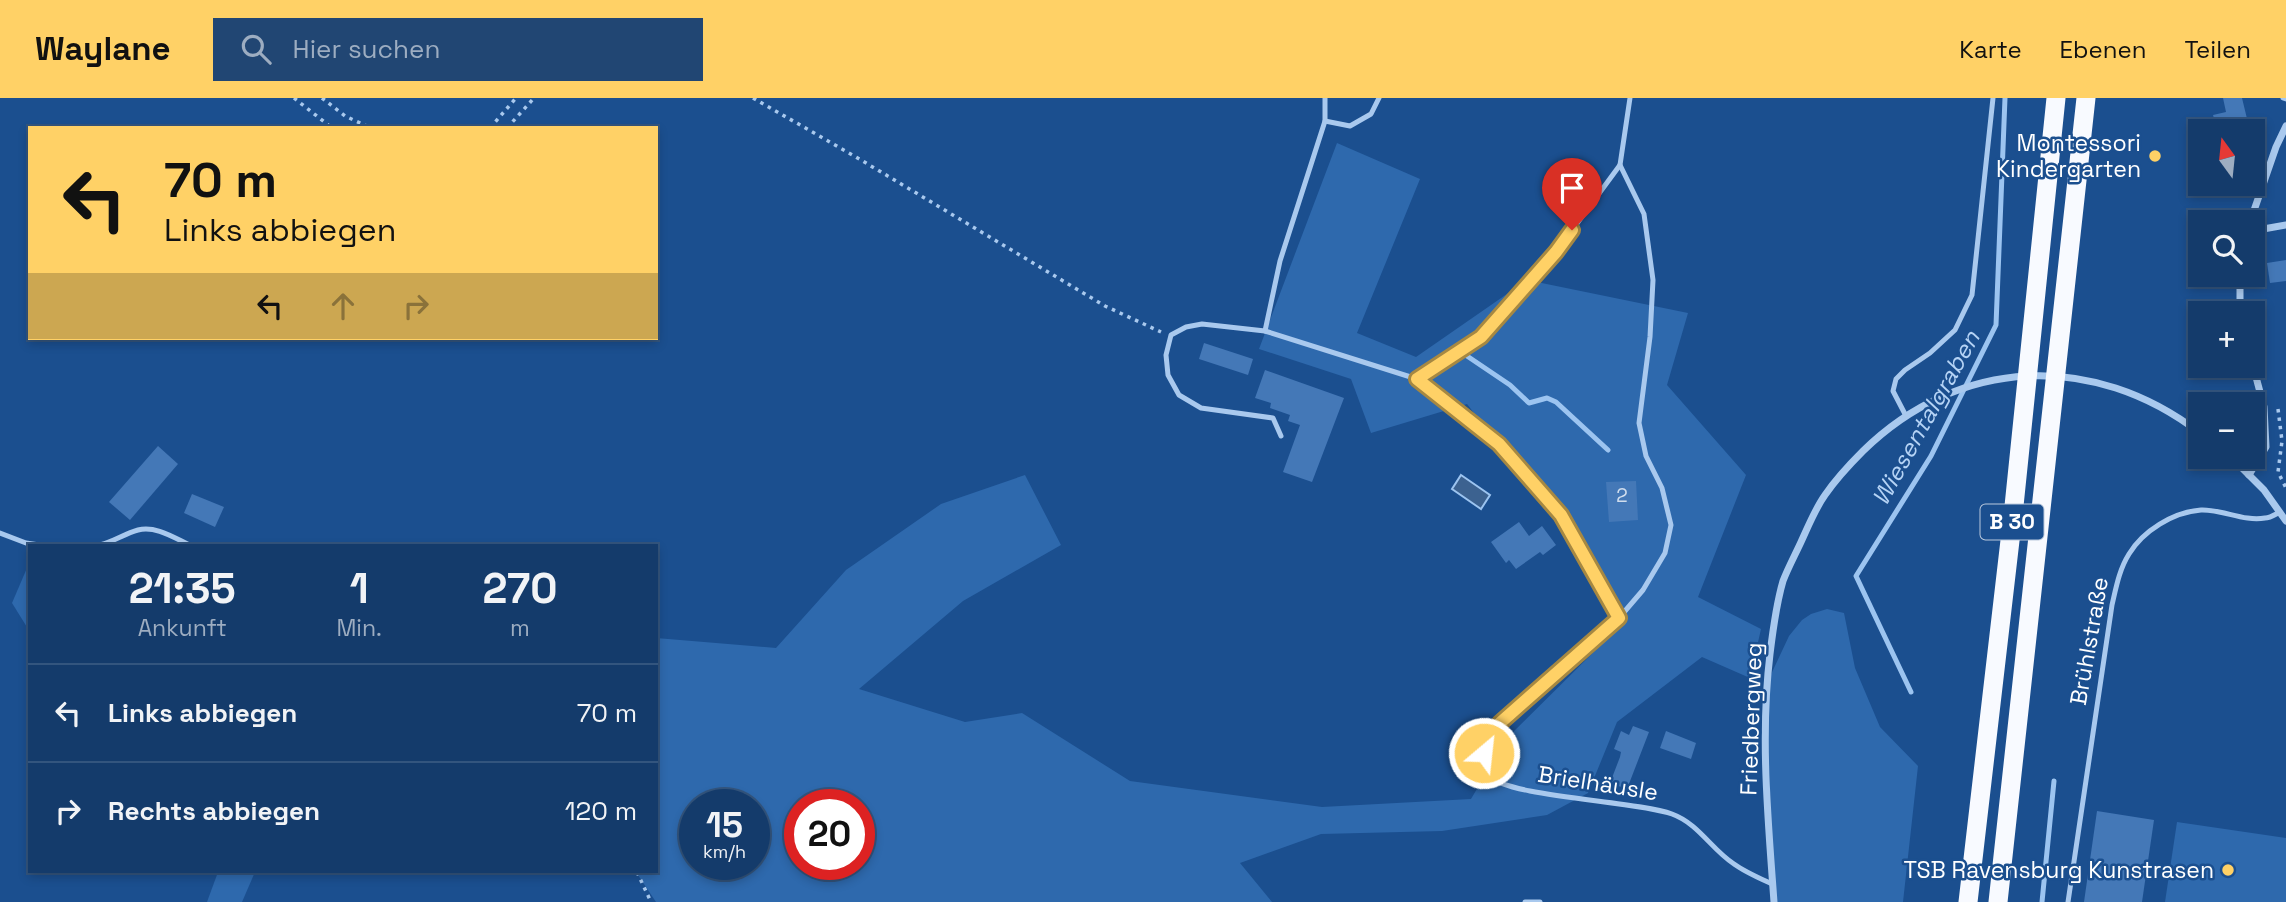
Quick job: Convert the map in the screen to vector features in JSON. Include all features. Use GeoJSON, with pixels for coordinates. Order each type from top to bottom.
{"type":"FeatureCollection","features":[{"type":"Feature","properties":{"kind":"highway","name":"B 30"},"geometry":{"type":"LineString","coordinates":[[1968,902],[2014,506],[2056,98]]}},
{"type":"Feature","properties":{"kind":"highway","name":"B 30"},"geometry":{"type":"LineString","coordinates":[[1998,902],[2086,98]]}},
{"type":"Feature","properties":{"kind":"street"},"geometry":{"type":"LineString","coordinates":[[2254,210],[2286,126]]}},
{"type":"Feature","properties":{"kind":"street"},"geometry":{"type":"LineString","coordinates":[[2265,229],[2286,225]]}},
{"type":"Feature","properties":{"kind":"street","name":"Friedbergweg"},"geometry":{"type":"LineString","coordinates":[[1774,902],[1765,758],[1766,685],[1774,618],[1784,579],[1824,496],[1853,461],[1906,416],[1943,396],[1989,380],[2010,376],[2068,377],[2097,382],[2148,401],[2188,426]]}},
{"type":"Feature","properties":{"kind":"street"},"geometry":{"type":"LineString","coordinates":[[2249,475],[2266,447],[2264,407],[2256,378]]}},
{"type":"Feature","properties":{"kind":"street"},"geometry":{"type":"LineString","coordinates":[[2243,469],[2264,490],[2286,521]]}},
{"type":"Feature","properties":{"kind":"lane"},"geometry":{"type":"LineString","coordinates":[[1265,331],[1280,261],[1325,121],[1325,98]]}},
{"type":"Feature","properties":{"kind":"lane"},"geometry":{"type":"LineString","coordinates":[[1325,121],[1350,126],[1371,114],[1379,98]]}},
{"type":"Feature","properties":{"kind":"lane"},"geometry":{"type":"LineString","coordinates":[[1417,379],[1481,337],[1556,252],[1620,165],[1630,98]]}},
{"type":"Feature","properties":{"kind":"lane"},"geometry":{"type":"LineString","coordinates":[[1906,416],[1893,391],[1896,379],[1955,330],[1972,295],[1993,98]]}},
{"type":"Feature","properties":{"kind":"lane"},"geometry":{"type":"LineString","coordinates":[[1281,436],[1273,418],[1201,408],[1179,396],[1168,375],[1166,355],[1171,335],[1186,327],[1202,324],[1265,331],[1417,379],[1499,444],[1561,515],[1619,618],[1643,590],[1665,552],[1671,525],[1662,488],[1646,456],[1639,423],[1650,337],[1653,280],[1644,214],[1620,165]]}},
{"type":"Feature","properties":{"kind":"lane","name":"Brühlstraße"},"geometry":{"type":"LineString","coordinates":[[2068,902],[2112,605],[2118,577],[2128,555],[2138,542],[2164,522],[2184,514],[2201,510],[2265,519],[2280,512]]}},
{"type":"Feature","properties":{"kind":"lane"},"geometry":{"type":"LineString","coordinates":[[108,544],[137,530],[152,528],[188,544]]}},
{"type":"Feature","properties":{"kind":"lane"},"geometry":{"type":"LineString","coordinates":[[0,533],[33,544]]}},
{"type":"Feature","properties":{"kind":"lane","name":"Brielhäusle"},"geometry":{"type":"LineString","coordinates":[[1619,618],[1500,723],[1489,739],[1484,753],[1484,766],[1488,775],[1518,788],[1658,809],[1676,815],[1695,826],[1733,864],[1772,884]]}},
{"type":"Feature","properties":{"kind":"lane"},"geometry":{"type":"LineString","coordinates":[[1525,902],[1540,902]]}},
{"type":"Feature","properties":{"kind":"path"},"geometry":{"type":"LineString","coordinates":[[294,98],[329,126]]}},
{"type":"Feature","properties":{"kind":"path"},"geometry":{"type":"LineString","coordinates":[[322,98],[345,116],[367,126]]}},
{"type":"Feature","properties":{"kind":"path"},"geometry":{"type":"LineString","coordinates":[[492,126],[516,98]]}},
{"type":"Feature","properties":{"kind":"path"},"geometry":{"type":"LineString","coordinates":[[509,126],[534,98]]}},
{"type":"Feature","properties":{"kind":"path"},"geometry":{"type":"LineString","coordinates":[[753,98],[1105,306],[1144,326],[1171,335]]}},
{"type":"Feature","properties":{"kind":"path"},"geometry":{"type":"LineString","coordinates":[[637,873],[651,902]]}},
{"type":"Feature","properties":{"kind":"shaded area"},"geometry":{"type":"Polygon","coordinates":[[[1337,143],[1420,179],[1357,333],[1416,357],[1527,280],[1688,313],[1667,385],[1746,475],[1698,597],[1761,629],[1750,678],[1702,657],[1617,722],[1588,793],[1547,815],[1442,831],[1321,834],[1240,863],[1272,902],[656,902],[637,873],[658,873],[658,638],[776,648],[846,570],[941,504],[1025,475],[1061,545],[963,601],[859,689],[965,722],[1022,713],[1130,781],[1322,807],[1471,799],[1507,738],[1628,618],[1590,562],[1467,404],[1371,433],[1351,379],[1259,349],[1337,143]]]}},
{"type":"Feature","properties":{"kind":"shaded area"},"geometry":{"type":"Polygon","coordinates":[[[1461,475],[1490,495],[1481,509],[1452,489],[1461,475]]]}},
{"type":"Feature","properties":{"kind":"shaded area"},"geometry":{"type":"Polygon","coordinates":[[[28,566],[28,629],[12,603],[28,566]]]}},
{"type":"Feature","properties":{"kind":"shaded area"},"geometry":{"type":"Polygon","coordinates":[[[1827,609],[1844,613],[1855,668],[1880,727],[1918,766],[1903,902],[1774,902],[1766,685],[1789,636],[1802,620],[1827,609]]]}},
{"type":"Feature","properties":{"kind":"shaded area","name":"TSB Ravensburg Kunstrasen"},"geometry":{"type":"Polygon","coordinates":[[[2177,822],[2286,838],[2286,902],[2165,902],[2177,822]]]}},
{"type":"Feature","properties":{"kind":"shaded area"},"geometry":{"type":"Polygon","coordinates":[[[218,873],[255,873],[242,902],[207,902],[218,873]]]}},
{"type":"Feature","properties":{"kind":"building"},"geometry":{"type":"Polygon","coordinates":[[[2223,98],[2242,98],[2247,119],[2214,119],[2213,115],[2226,112],[2223,98]]]}},
{"type":"Feature","properties":{"kind":"building"},"geometry":{"type":"Polygon","coordinates":[[[2286,260],[2286,281],[2270,283],[2267,263],[2286,260]]]}},
{"type":"Feature","properties":{"kind":"building"},"geometry":{"type":"Polygon","coordinates":[[[1204,343],[1253,359],[1248,375],[1199,359],[1204,343]]]}},
{"type":"Feature","properties":{"kind":"building"},"geometry":{"type":"Polygon","coordinates":[[[1265,370],[1344,398],[1312,482],[1283,472],[1300,425],[1288,421],[1290,415],[1270,408],[1271,403],[1255,398],[1265,370]]]}},
{"type":"Feature","properties":{"kind":"building"},"geometry":{"type":"Polygon","coordinates":[[[158,446],[178,464],[130,520],[109,502],[158,446]]]}},
{"type":"Feature","properties":{"kind":"building"},"geometry":{"type":"Polygon","coordinates":[[[1636,481],[1638,520],[1609,522],[1606,482],[1636,481]]]}},
{"type":"Feature","properties":{"kind":"building"},"geometry":{"type":"Polygon","coordinates":[[[192,494],[224,507],[215,527],[184,513],[192,494]]]}},
{"type":"Feature","properties":{"kind":"building"},"geometry":{"type":"Polygon","coordinates":[[[1519,522],[1529,536],[1542,526],[1556,545],[1543,555],[1540,552],[1516,569],[1509,560],[1506,563],[1491,542],[1519,522]]]}},
{"type":"Feature","properties":{"kind":"building"},"geometry":{"type":"Polygon","coordinates":[[[1633,726],[1649,732],[1627,789],[1610,783],[1620,757],[1621,752],[1614,749],[1621,731],[1629,735],[1633,726]]]}},
{"type":"Feature","properties":{"kind":"building"},"geometry":{"type":"Polygon","coordinates":[[[1666,731],[1696,743],[1691,759],[1660,748],[1666,731]]]}},
{"type":"Feature","properties":{"kind":"building"},"geometry":{"type":"Polygon","coordinates":[[[2097,811],[2154,820],[2142,902],[2084,902],[2097,811]]]}},
{"type":"Feature","properties":{"kind":"waterway","name":"Wiesentalgraben"},"geometry":{"type":"LineString","coordinates":[[1911,692],[1856,576],[1931,456],[1996,325],[2005,98]]}},
{"type":"Feature","properties":{"kind":"waterway"},"geometry":{"type":"LineString","coordinates":[[1467,356],[1510,385],[1529,403],[1547,398],[1556,402],[1608,450]]}},
{"type":"Feature","properties":{"kind":"waterway","name":"Wiesentalgraben"},"geometry":{"type":"LineString","coordinates":[[2042,902],[2054,781]]}},
{"type":"Feature","properties":{"kind":"place","name":"Montessori Kindergarten"},"geometry":{"type":"Point","coordinates":[2155,156]}},
{"type":"Feature","properties":{"kind":"place","name":"TSB Ravensburg Kunstrasen"},"geometry":{"type":"Point","coordinates":[2228,870]}},
{"type":"Feature","properties":{"kind":"route"},"geometry":{"type":"LineString","coordinates":[[1484,753],[1489,739],[1500,723],[1619,618],[1561,515],[1499,444],[1417,379],[1481,337],[1572,230]]}}]}
